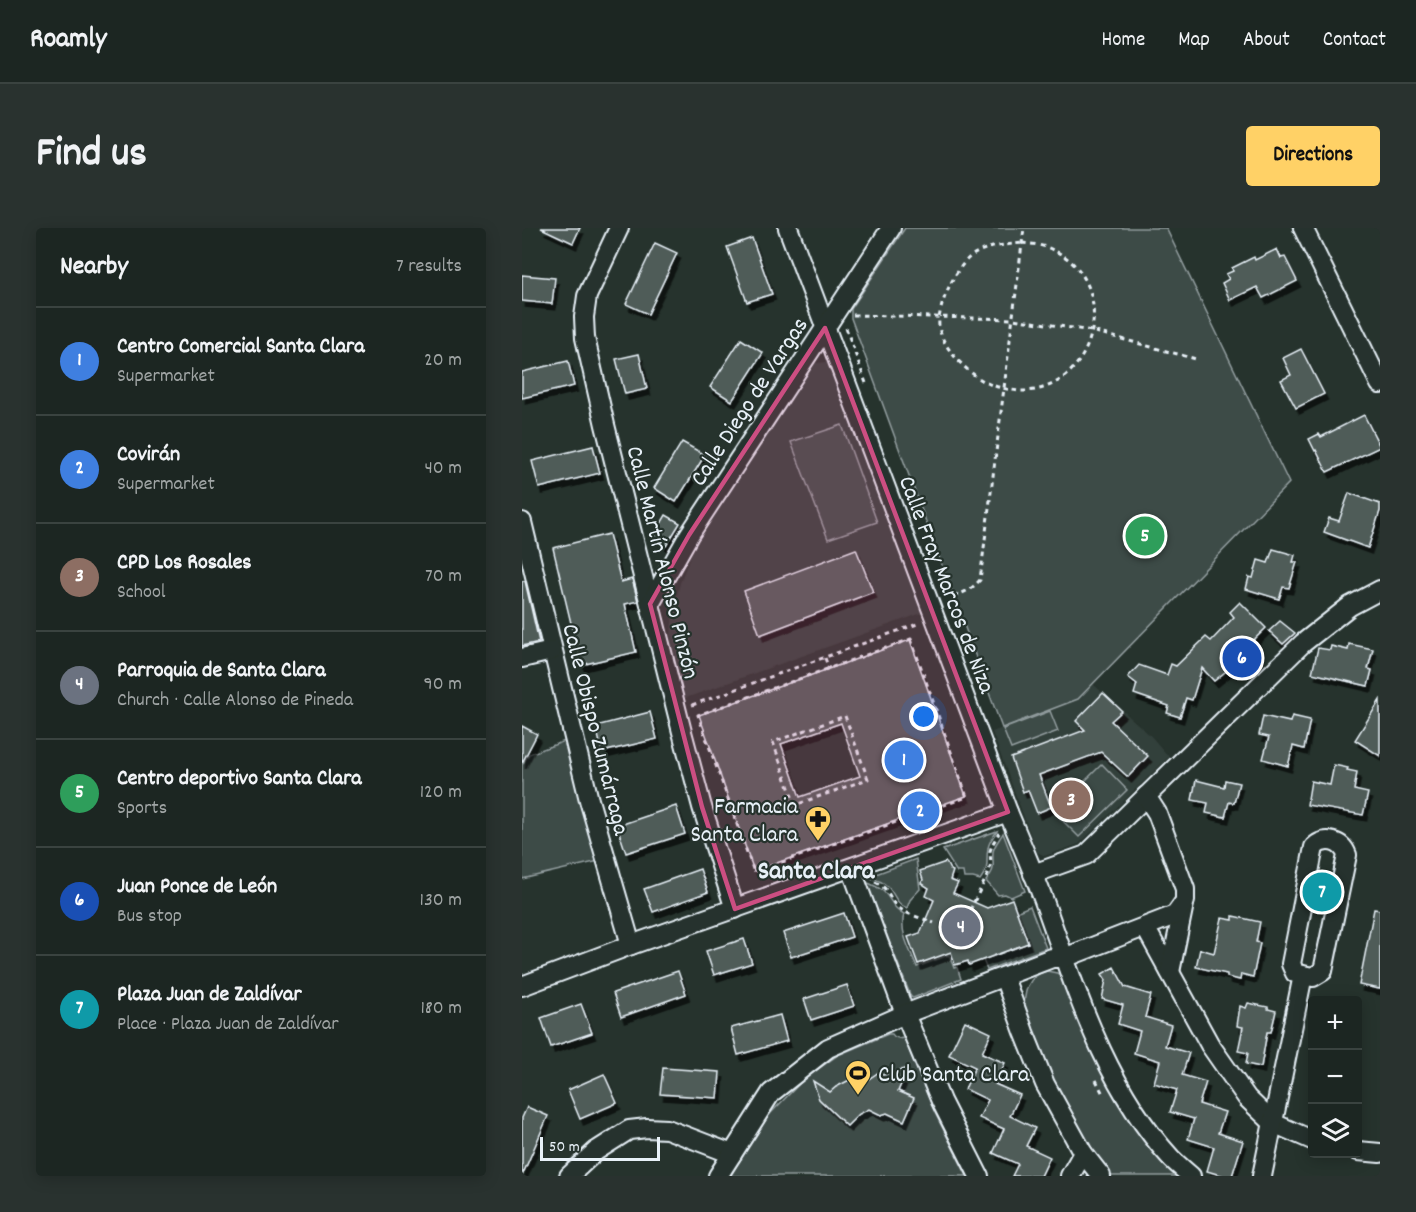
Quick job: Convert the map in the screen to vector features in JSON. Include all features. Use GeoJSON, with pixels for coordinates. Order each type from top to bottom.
{"type":"FeatureCollection","features":[{"type":"Feature","properties":{"kind":"street","name":"Calle Martín Alonso Pinzón"},"geometry":{"type":"LineString","coordinates":[[619,228],[587,296],[584,317],[585,339],[702,807],[735,909]]}},
{"type":"Feature","properties":{"kind":"street","name":"Calle Fray Marcos de Niza"},"geometry":{"type":"LineString","coordinates":[[788,228],[1071,978],[1105,1060],[1141,1120],[1171,1158],[1191,1176]]}},
{"type":"Feature","properties":{"kind":"street","name":"Calle Diego de Vargas"},"geometry":{"type":"LineString","coordinates":[[650,604],[689,535],[891,228]]}},
{"type":"Feature","properties":{"kind":"street"},"geometry":{"type":"LineString","coordinates":[[1303,228],[1380,384]]}},
{"type":"Feature","properties":{"kind":"street","name":"Calle Obispo Zumárraga"},"geometry":{"type":"LineString","coordinates":[[522,522],[589,800],[631,945]]}},
{"type":"Feature","properties":{"kind":"street"},"geometry":{"type":"LineString","coordinates":[[1033,874],[1086,855],[1303,643],[1350,606],[1380,590]]}},
{"type":"Feature","properties":{"kind":"street"},"geometry":{"type":"LineString","coordinates":[[522,658],[552,651]]}},
{"type":"Feature","properties":{"kind":"street"},"geometry":{"type":"LineString","coordinates":[[1146,796],[1158,813],[1185,889],[1185,901],[1170,972]]}},
{"type":"Feature","properties":{"kind":"street"},"geometry":{"type":"LineString","coordinates":[[522,986],[631,945],[1008,812]]}},
{"type":"Feature","properties":{"kind":"street"},"geometry":{"type":"LineString","coordinates":[[1327,841],[1340,844],[1347,855],[1323,971],[1303,979],[1295,973],[1291,963],[1314,847],[1318,843],[1327,841]]}},
{"type":"Feature","properties":{"kind":"street"},"geometry":{"type":"LineString","coordinates":[[851,868],[905,1014],[941,1101],[979,1176]]}},
{"type":"Feature","properties":{"kind":"street"},"geometry":{"type":"LineString","coordinates":[[717,1176],[771,1093],[828,1048],[905,1014],[1004,976],[1052,958],[1064,958],[1175,915],[1185,901]]}},
{"type":"Feature","properties":{"kind":"street"},"geometry":{"type":"LineString","coordinates":[[1145,927],[1210,1045],[1247,1098],[1273,1123],[1308,1138]]}},
{"type":"Feature","properties":{"kind":"street"},"geometry":{"type":"LineString","coordinates":[[1004,976],[1045,1084],[1083,1153],[1101,1176]]}},
{"type":"Feature","properties":{"kind":"street"},"geometry":{"type":"LineString","coordinates":[[1262,1176],[1303,979]]}},
{"type":"Feature","properties":{"kind":"street"},"geometry":{"type":"LineString","coordinates":[[569,1176],[596,1151],[629,1130],[667,1129],[732,1154]]}},
{"type":"Feature","properties":{"kind":"street"},"geometry":{"type":"LineString","coordinates":[[1362,1152],[1380,1154]]}},
{"type":"Feature","properties":{"kind":"street"},"geometry":{"type":"LineString","coordinates":[[1070,1176],[1083,1153]]}},
{"type":"Feature","properties":{"kind":"path"},"geometry":{"type":"LineString","coordinates":[[954,596],[967,592],[980,580],[1024,228]]}},
{"type":"Feature","properties":{"kind":"path"},"geometry":{"type":"LineString","coordinates":[[1022,243],[1054,250],[1079,270],[1088,284],[1093,299],[1092,332],[1082,358],[1061,379],[1034,390],[1005,389],[979,378],[956,358],[943,339],[939,317],[953,280],[971,256],[986,249],[1004,245],[1022,243]]}},
{"type":"Feature","properties":{"kind":"path"},"geometry":{"type":"LineString","coordinates":[[851,315],[1013,319],[1092,332],[1196,359]]}},
{"type":"Feature","properties":{"kind":"path"},"geometry":{"type":"LineString","coordinates":[[677,711],[935,618]]}},
{"type":"Feature","properties":{"kind":"path"},"geometry":{"type":"LineString","coordinates":[[911,639],[967,797],[754,872],[698,715],[829,669],[911,639]]}},
{"type":"Feature","properties":{"kind":"path"},"geometry":{"type":"LineString","coordinates":[[825,658],[829,669]]}},
{"type":"Feature","properties":{"kind":"path"},"geometry":{"type":"LineString","coordinates":[[845,716],[868,779],[795,805],[773,742],[845,716]]}},
{"type":"Feature","properties":{"kind":"path"},"geometry":{"type":"LineString","coordinates":[[969,910],[988,874],[991,865],[990,851],[1000,832]]}},
{"type":"Feature","properties":{"kind":"path"},"geometry":{"type":"LineString","coordinates":[[868,879],[888,891],[900,909],[934,923]]}},
{"type":"Feature","properties":{"kind":"highlighted area"},"geometry":{"type":"Polygon","coordinates":[[[825,328],[1008,812],[735,909],[702,807],[650,604],[689,535],[825,328]]]}},
{"type":"Feature","properties":{"kind":"shaded area"},"geometry":{"type":"Polygon","coordinates":[[[905,228],[1166,228],[1289,483],[1078,699],[1002,728],[851,318],[851,309],[905,228]]]}},
{"type":"Feature","properties":{"kind":"shaded area"},"geometry":{"type":"Polygon","coordinates":[[[828,362],[922,613],[683,699],[671,650],[671,635],[673,610],[690,556],[703,532],[815,363],[828,362]]]}},
{"type":"Feature","properties":{"kind":"shaded area"},"geometry":{"type":"Polygon","coordinates":[[[842,425],[877,522],[828,539],[791,442],[842,425]]]}},
{"type":"Feature","properties":{"kind":"shaded area"},"geometry":{"type":"Polygon","coordinates":[[[1093,684],[1151,736],[1169,757],[1079,844],[1045,856],[1037,852],[992,732],[1078,699],[1093,684]]]}},
{"type":"Feature","properties":{"kind":"shaded area"},"geometry":{"type":"Polygon","coordinates":[[[1050,711],[1058,731],[1011,749],[1003,729],[1050,711]]]}},
{"type":"Feature","properties":{"kind":"shaded area"},"geometry":{"type":"Polygon","coordinates":[[[565,741],[599,861],[522,879],[522,765],[529,754],[565,741]]]}},
{"type":"Feature","properties":{"kind":"shaded area"},"geometry":{"type":"Polygon","coordinates":[[[1102,764],[1127,790],[1079,837],[1054,812],[1102,764]]]}},
{"type":"Feature","properties":{"kind":"shaded area"},"geometry":{"type":"Polygon","coordinates":[[[997,831],[990,841],[987,867],[980,880],[964,878],[963,872],[957,872],[943,850],[997,831]]]}},
{"type":"Feature","properties":{"kind":"shaded area"},"geometry":{"type":"Polygon","coordinates":[[[1003,833],[1025,891],[1011,897],[1005,894],[998,895],[986,881],[993,869],[994,849],[1003,833]]]}},
{"type":"Feature","properties":{"kind":"shaded area"},"geometry":{"type":"Polygon","coordinates":[[[916,859],[920,889],[910,900],[907,908],[900,904],[885,884],[868,877],[916,859]]]}},
{"type":"Feature","properties":{"kind":"shaded area"},"geometry":{"type":"Polygon","coordinates":[[[866,882],[882,890],[904,914],[904,934],[917,967],[949,955],[961,979],[911,997],[866,882]]]}},
{"type":"Feature","properties":{"kind":"shaded area"},"geometry":{"type":"Polygon","coordinates":[[[1030,906],[1046,948],[987,970],[983,960],[1028,943],[1016,912],[1030,906]]]}},
{"type":"Feature","properties":{"kind":"shaded area"},"geometry":{"type":"Polygon","coordinates":[[[1047,971],[1062,976],[1181,1176],[1110,1176],[1088,1147],[1059,1098],[1024,1013],[1026,992],[1030,981],[1040,973],[1047,971]]]}},
{"type":"Feature","properties":{"kind":"shaded area","name":"Club Santa Clara"},"geometry":{"type":"Polygon","coordinates":[[[888,1034],[904,1038],[935,1113],[967,1176],[730,1176],[769,1115],[804,1079],[838,1055],[888,1034]]]}},
{"type":"Feature","properties":{"kind":"building"},"geometry":{"type":"Polygon","coordinates":[[[541,228],[580,228],[573,243],[541,228]]]}},
{"type":"Feature","properties":{"kind":"building"},"geometry":{"type":"Polygon","coordinates":[[[752,238],[772,294],[747,302],[727,247],[752,238]]]}},
{"type":"Feature","properties":{"kind":"building"},"geometry":{"type":"Polygon","coordinates":[[[655,243],[677,253],[648,314],[626,304],[655,243]]]}},
{"type":"Feature","properties":{"kind":"building"},"geometry":{"type":"Polygon","coordinates":[[[1277,249],[1281,258],[1285,257],[1297,281],[1263,298],[1257,287],[1230,300],[1222,283],[1229,279],[1226,274],[1233,271],[1232,268],[1254,257],[1255,260],[1277,249]]]}},
{"type":"Feature","properties":{"kind":"building"},"geometry":{"type":"Polygon","coordinates":[[[522,275],[555,278],[552,304],[522,301],[522,275]]]}},
{"type":"Feature","properties":{"kind":"building"},"geometry":{"type":"Polygon","coordinates":[[[741,339],[763,353],[732,401],[710,387],[741,339]]]}},
{"type":"Feature","properties":{"kind":"building"},"geometry":{"type":"Polygon","coordinates":[[[1301,349],[1324,394],[1296,408],[1281,380],[1291,375],[1283,358],[1301,349]]]}},
{"type":"Feature","properties":{"kind":"building"},"geometry":{"type":"Polygon","coordinates":[[[639,354],[647,389],[625,394],[616,359],[639,354]]]}},
{"type":"Feature","properties":{"kind":"building"},"geometry":{"type":"Polygon","coordinates":[[[568,361],[574,386],[522,398],[522,372],[568,361]]]}},
{"type":"Feature","properties":{"kind":"building"},"geometry":{"type":"Polygon","coordinates":[[[1364,415],[1380,447],[1327,472],[1309,439],[1319,434],[1321,437],[1364,415]]]}},
{"type":"Feature","properties":{"kind":"building"},"geometry":{"type":"Polygon","coordinates":[[[682,442],[705,455],[676,502],[654,488],[682,442]]]}},
{"type":"Feature","properties":{"kind":"building"},"geometry":{"type":"Polygon","coordinates":[[[593,446],[600,473],[539,488],[532,461],[593,446]]]}},
{"type":"Feature","properties":{"kind":"building"},"geometry":{"type":"Polygon","coordinates":[[[1349,493],[1380,504],[1380,511],[1368,548],[1324,532],[1329,518],[1339,521],[1349,493]]]}},
{"type":"Feature","properties":{"kind":"building"},"geometry":{"type":"Polygon","coordinates":[[[666,515],[680,523],[666,546],[653,537],[666,515]]]}},
{"type":"Feature","properties":{"kind":"building"},"geometry":{"type":"Polygon","coordinates":[[[609,534],[621,582],[632,579],[638,601],[625,604],[636,652],[581,665],[553,548],[609,534]]]}},
{"type":"Feature","properties":{"kind":"building"},"geometry":{"type":"Polygon","coordinates":[[[856,549],[873,592],[760,635],[744,591],[856,549]]]}},
{"type":"Feature","properties":{"kind":"building"},"geometry":{"type":"Polygon","coordinates":[[[1273,549],[1295,555],[1293,562],[1297,562],[1289,588],[1283,587],[1279,599],[1246,589],[1249,577],[1253,578],[1258,560],[1268,563],[1273,549]]]}},
{"type":"Feature","properties":{"kind":"building"},"geometry":{"type":"Polygon","coordinates":[[[522,581],[525,581],[539,642],[522,646],[522,581]]]}},
{"type":"Feature","properties":{"kind":"building"},"geometry":{"type":"Polygon","coordinates":[[[1240,602],[1266,628],[1239,654],[1242,658],[1214,681],[1202,668],[1192,700],[1186,698],[1180,717],[1167,713],[1169,706],[1134,694],[1137,684],[1128,677],[1139,665],[1167,675],[1171,664],[1176,666],[1206,637],[1211,641],[1234,617],[1230,612],[1240,602]]]}},
{"type":"Feature","properties":{"kind":"building"},"geometry":{"type":"Polygon","coordinates":[[[1280,621],[1295,633],[1283,644],[1269,631],[1280,621]]]}},
{"type":"Feature","properties":{"kind":"building"},"geometry":{"type":"Polygon","coordinates":[[[910,640],[966,796],[754,871],[699,715],[910,640]],[[841,723],[781,744],[800,797],[860,776],[841,723]]]}},
{"type":"Feature","properties":{"kind":"building"},"geometry":{"type":"Polygon","coordinates":[[[1349,644],[1373,649],[1368,669],[1372,670],[1368,686],[1312,673],[1318,648],[1330,650],[1331,646],[1348,650],[1349,644]]]}},
{"type":"Feature","properties":{"kind":"building"},"geometry":{"type":"Polygon","coordinates":[[[1103,693],[1122,711],[1111,721],[1148,756],[1128,777],[1101,752],[1039,775],[1051,807],[1037,813],[1028,790],[1023,792],[1011,758],[1085,730],[1076,721],[1103,693]]]}},
{"type":"Feature","properties":{"kind":"building"},"geometry":{"type":"Polygon","coordinates":[[[1380,700],[1380,756],[1355,740],[1380,700]]]}},
{"type":"Feature","properties":{"kind":"building"},"geometry":{"type":"Polygon","coordinates":[[[650,712],[657,739],[602,752],[596,726],[650,712]]]}},
{"type":"Feature","properties":{"kind":"building"},"geometry":{"type":"Polygon","coordinates":[[[1263,716],[1290,722],[1292,716],[1310,720],[1304,749],[1293,746],[1288,766],[1263,759],[1269,737],[1259,735],[1263,716]]]}},
{"type":"Feature","properties":{"kind":"building"},"geometry":{"type":"Polygon","coordinates":[[[522,726],[537,734],[522,763],[522,726]]]}},
{"type":"Feature","properties":{"kind":"building"},"geometry":{"type":"Polygon","coordinates":[[[1334,765],[1357,772],[1354,790],[1368,793],[1363,815],[1307,805],[1311,781],[1330,785],[1334,765]]]}},
{"type":"Feature","properties":{"kind":"building"},"geometry":{"type":"Polygon","coordinates":[[[1196,780],[1224,787],[1225,780],[1239,783],[1234,803],[1229,802],[1225,817],[1206,813],[1208,803],[1192,800],[1196,780]]]}},
{"type":"Feature","properties":{"kind":"building"},"geometry":{"type":"Polygon","coordinates":[[[676,806],[685,834],[626,853],[617,826],[676,806]]]}},
{"type":"Feature","properties":{"kind":"building"},"geometry":{"type":"Polygon","coordinates":[[[946,862],[953,871],[950,880],[958,883],[953,893],[987,908],[1012,899],[1028,943],[969,965],[968,961],[955,965],[951,952],[918,964],[908,937],[920,933],[934,900],[926,896],[929,888],[921,883],[923,880],[920,871],[946,862]]]}},
{"type":"Feature","properties":{"kind":"building"},"geometry":{"type":"Polygon","coordinates":[[[700,869],[708,892],[653,912],[644,889],[700,869]]]}},
{"type":"Feature","properties":{"kind":"building"},"geometry":{"type":"Polygon","coordinates":[[[1374,909],[1380,910],[1380,989],[1359,985],[1374,909]]]}},
{"type":"Feature","properties":{"kind":"building"},"geometry":{"type":"Polygon","coordinates":[[[844,913],[852,937],[791,957],[783,933],[844,913]]]}},
{"type":"Feature","properties":{"kind":"building"},"geometry":{"type":"Polygon","coordinates":[[[1233,916],[1260,922],[1256,942],[1260,943],[1253,977],[1241,974],[1240,980],[1227,977],[1227,974],[1196,967],[1200,949],[1214,953],[1222,918],[1233,920],[1233,916]]]}},
{"type":"Feature","properties":{"kind":"building"},"geometry":{"type":"Polygon","coordinates":[[[744,939],[752,963],[714,975],[706,951],[744,939]]]}},
{"type":"Feature","properties":{"kind":"building"},"geometry":{"type":"Polygon","coordinates":[[[1114,967],[1125,987],[1151,995],[1145,1017],[1171,1025],[1165,1046],[1189,1053],[1182,1075],[1206,1082],[1199,1104],[1225,1112],[1218,1133],[1243,1141],[1232,1176],[1207,1171],[1214,1147],[1188,1139],[1194,1119],[1170,1112],[1177,1090],[1154,1083],[1160,1061],[1134,1053],[1140,1031],[1118,1024],[1123,1005],[1102,999],[1106,980],[1102,974],[1114,967]]]}},
{"type":"Feature","properties":{"kind":"building"},"geometry":{"type":"Polygon","coordinates":[[[678,971],[686,994],[621,1017],[613,993],[678,971]]]}},
{"type":"Feature","properties":{"kind":"building"},"geometry":{"type":"Polygon","coordinates":[[[847,985],[854,1006],[811,1020],[804,999],[847,985]]]}},
{"type":"Feature","properties":{"kind":"building"},"geometry":{"type":"Polygon","coordinates":[[[1248,1003],[1276,1011],[1271,1032],[1267,1032],[1261,1067],[1246,1064],[1248,1053],[1238,1051],[1243,1027],[1237,1026],[1240,1006],[1246,1008],[1248,1003]]]}},
{"type":"Feature","properties":{"kind":"building"},"geometry":{"type":"Polygon","coordinates":[[[581,1004],[592,1033],[551,1047],[541,1018],[581,1004]]]}},
{"type":"Feature","properties":{"kind":"building"},"geometry":{"type":"Polygon","coordinates":[[[780,1015],[787,1041],[738,1055],[731,1028],[780,1015]]]}},
{"type":"Feature","properties":{"kind":"building"},"geometry":{"type":"Polygon","coordinates":[[[965,1021],[991,1033],[982,1053],[1005,1063],[995,1084],[1020,1095],[1010,1116],[1035,1128],[1026,1146],[1050,1157],[1041,1176],[1012,1176],[1018,1164],[993,1153],[1004,1129],[979,1118],[988,1100],[965,1089],[975,1067],[949,1055],[965,1021]]]}},
{"type":"Feature","properties":{"kind":"building"},"geometry":{"type":"Polygon","coordinates":[[[663,1068],[720,1072],[718,1098],[660,1094],[663,1068]]]}},
{"type":"Feature","properties":{"kind":"building"},"geometry":{"type":"Polygon","coordinates":[[[908,1068],[898,1091],[914,1098],[904,1121],[887,1113],[881,1115],[869,1109],[859,1114],[847,1126],[819,1099],[813,1081],[830,1092],[859,1075],[863,1083],[879,1072],[883,1075],[908,1068]]]}},
{"type":"Feature","properties":{"kind":"building"},"geometry":{"type":"Polygon","coordinates":[[[604,1074],[617,1103],[580,1119],[568,1090],[604,1074]]]}},
{"type":"Feature","properties":{"kind":"building"},"geometry":{"type":"Polygon","coordinates":[[[527,1107],[548,1116],[522,1176],[522,1118],[527,1107]]]}},
{"type":"Feature","properties":{"kind":"place","name":"Centro deportivo Santa Clara"},"geometry":{"type":"Point","coordinates":[1145,536]}},
{"type":"Feature","properties":{"kind":"place","name":"Juan Ponce de León"},"geometry":{"type":"Point","coordinates":[1242,658]}},
{"type":"Feature","properties":{"kind":"place","name":"Centro Comercial Santa Clara"},"geometry":{"type":"Point","coordinates":[904,760]}},
{"type":"Feature","properties":{"kind":"place","name":"CPD Los Rosales"},"geometry":{"type":"Point","coordinates":[1071,800]}},
{"type":"Feature","properties":{"kind":"place","name":"Covirán"},"geometry":{"type":"Point","coordinates":[920,811]}},
{"type":"Feature","properties":{"kind":"place","name":"Farmacia Santa Clara"},"geometry":{"type":"Point","coordinates":[818,842]}},
{"type":"Feature","properties":{"kind":"place","name":"Plaza Juan de Zaldívar"},"geometry":{"type":"Point","coordinates":[1322,892]}},
{"type":"Feature","properties":{"kind":"place","name":"Parroquia de Santa Clara"},"geometry":{"type":"Point","coordinates":[961,927]}},
{"type":"Feature","properties":{"kind":"place","name":"Club Santa Clara"},"geometry":{"type":"Point","coordinates":[858,1096]}},
{"type":"Feature","properties":{"kind":"district","name":"Santa Clara"},"geometry":{"type":"Point","coordinates":[816,869]}}]}
